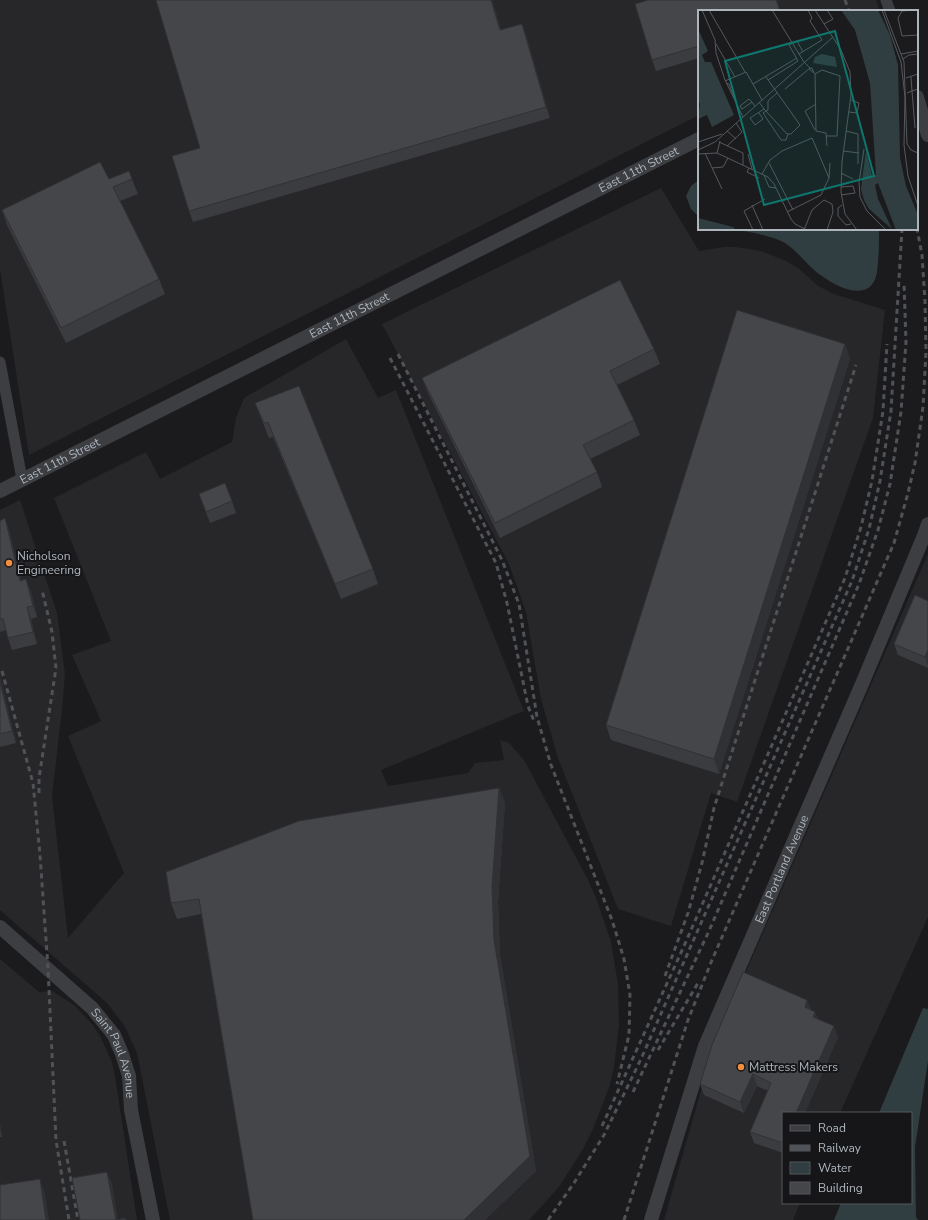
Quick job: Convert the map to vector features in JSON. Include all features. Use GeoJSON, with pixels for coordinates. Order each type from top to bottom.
{"type":"FeatureCollection","features":[{"type":"Feature","properties":{"kind":"street"},"geometry":{"type":"LineString","coordinates":[[886,0],[890,10]]}},
{"type":"Feature","properties":{"kind":"street"},"geometry":{"type":"LineString","coordinates":[[918,100],[928,135]]}},
{"type":"Feature","properties":{"kind":"street","name":"East 11th Street"},"geometry":{"type":"LineString","coordinates":[[0,491],[698,140]]}},
{"type":"Feature","properties":{"kind":"street"},"geometry":{"type":"LineString","coordinates":[[0,362],[22,479]]}},
{"type":"Feature","properties":{"kind":"street","name":"East Portland Avenue"},"geometry":{"type":"LineString","coordinates":[[651,1220],[705,1046],[862,684],[924,538],[928,524]]}},
{"type":"Feature","properties":{"kind":"street","name":"Saint Paul Avenue"},"geometry":{"type":"LineString","coordinates":[[0,927],[92,1008],[114,1035],[129,1076],[131,1110],[154,1220]]}},
{"type":"Feature","properties":{"kind":"shaded area"},"geometry":{"type":"Polygon","coordinates":[[[0,0],[876,0],[880,10],[698,10],[698,116],[29,455],[0,269],[0,0]]]}},
{"type":"Feature","properties":{"kind":"shaded area"},"geometry":{"type":"Polygon","coordinates":[[[661,188],[699,251],[724,247],[736,247],[761,251],[786,261],[798,268],[818,286],[834,294],[885,310],[873,418],[737,802],[711,793],[671,926],[618,909],[558,758],[541,699],[526,612],[509,564],[382,324],[661,188]]]}},
{"type":"Feature","properties":{"kind":"shaded area"},"geometry":{"type":"Polygon","coordinates":[[[346,339],[378,398],[396,390],[524,711],[381,770],[388,786],[468,773],[475,763],[504,760],[500,740],[509,743],[524,760],[588,880],[597,900],[611,942],[618,984],[619,1025],[614,1067],[609,1088],[593,1129],[583,1149],[559,1187],[529,1220],[170,1220],[137,1053],[124,1025],[107,1003],[0,910],[0,510],[20,500],[57,613],[65,674],[52,796],[68,938],[124,873],[68,736],[101,721],[72,655],[111,641],[54,498],[146,452],[160,479],[232,442],[236,418],[244,398],[346,339]]]}},
{"type":"Feature","properties":{"kind":"shaded area"},"geometry":{"type":"Polygon","coordinates":[[[928,554],[928,917],[840,1112],[782,1112],[782,1204],[800,1204],[793,1220],[664,1220],[708,1066],[724,1022],[928,554]]]}},
{"type":"Feature","properties":{"kind":"shaded area"},"geometry":{"type":"Polygon","coordinates":[[[0,959],[39,992],[52,991],[74,1005],[92,1024],[100,1036],[112,1062],[115,1076],[137,1220],[0,1220],[0,959]]]}},
{"type":"Feature","properties":{"kind":"water"},"geometry":{"type":"Polygon","coordinates":[[[698,181],[698,216],[691,209],[686,196],[691,186],[698,181]]]}},
{"type":"Feature","properties":{"kind":"water"},"geometry":{"type":"Polygon","coordinates":[[[737,230],[879,230],[878,267],[874,282],[869,288],[862,290],[854,290],[837,285],[817,272],[785,243],[737,230]]]}},
{"type":"Feature","properties":{"kind":"water"},"geometry":{"type":"Polygon","coordinates":[[[923,1008],[928,1009],[928,1061],[915,1147],[916,1217],[918,1220],[834,1220],[841,1204],[912,1204],[912,1112],[879,1112],[923,1008]]]}},
{"type":"Feature","properties":{"kind":"building"},"geometry":{"type":"Polygon","coordinates":[[[156,0],[491,0],[500,30],[522,24],[546,107],[189,211],[172,156],[200,148],[156,0]]]}},
{"type":"Feature","properties":{"kind":"building"},"geometry":{"type":"Polygon","coordinates":[[[648,0],[776,0],[780,10],[698,10],[698,46],[652,60],[635,4],[648,0]]]}},
{"type":"Feature","properties":{"kind":"building"},"geometry":{"type":"Polygon","coordinates":[[[100,162],[109,179],[129,171],[132,179],[113,187],[159,279],[61,328],[2,210],[100,162]]]}},
{"type":"Feature","properties":{"kind":"building"},"geometry":{"type":"Polygon","coordinates":[[[620,280],[654,349],[610,371],[634,420],[583,445],[597,472],[495,523],[422,378],[620,280]]]}},
{"type":"Feature","properties":{"kind":"building"},"geometry":{"type":"Polygon","coordinates":[[[737,310],[845,344],[714,759],[606,725],[737,310]]]}},
{"type":"Feature","properties":{"kind":"building"},"geometry":{"type":"Polygon","coordinates":[[[299,386],[373,569],[335,584],[268,422],[264,423],[255,403],[299,386]]]}},
{"type":"Feature","properties":{"kind":"building"},"geometry":{"type":"Polygon","coordinates":[[[225,483],[232,501],[206,512],[199,494],[225,483]]]}},
{"type":"Feature","properties":{"kind":"building","name":"Nicholson Engineering"},"geometry":{"type":"Polygon","coordinates":[[[5,518],[20,581],[26,579],[33,606],[27,607],[33,632],[8,638],[3,619],[0,619],[0,521],[5,518]]]}},
{"type":"Feature","properties":{"kind":"building"},"geometry":{"type":"Polygon","coordinates":[[[915,595],[928,601],[928,650],[925,657],[894,644],[915,595]]]}},
{"type":"Feature","properties":{"kind":"building"},"geometry":{"type":"Polygon","coordinates":[[[0,683],[12,731],[0,734],[0,683]]]}},
{"type":"Feature","properties":{"kind":"building"},"geometry":{"type":"Polygon","coordinates":[[[499,788],[492,887],[494,940],[530,1156],[464,1220],[253,1220],[199,899],[171,903],[166,872],[299,821],[499,788]]]}},
{"type":"Feature","properties":{"kind":"building","name":"Mattress Makers"},"geometry":{"type":"Polygon","coordinates":[[[743,972],[807,1000],[805,1007],[815,1012],[813,1017],[834,1026],[796,1112],[782,1112],[782,1143],[750,1132],[771,1083],[753,1074],[740,1102],[700,1084],[712,1045],[743,972]]]}},
{"type":"Feature","properties":{"kind":"building"},"geometry":{"type":"Polygon","coordinates":[[[107,1172],[116,1220],[80,1220],[72,1178],[107,1172]]]}},
{"type":"Feature","properties":{"kind":"building"},"geometry":{"type":"Polygon","coordinates":[[[40,1179],[46,1220],[0,1220],[0,1185],[40,1179]]]}},
{"type":"Feature","properties":{"kind":"railway"},"geometry":{"type":"LineString","coordinates":[[845,0],[849,10]]}},
{"type":"Feature","properties":{"kind":"railway"},"geometry":{"type":"LineString","coordinates":[[548,1220],[574,1183],[604,1135],[641,1059],[852,581],[869,529],[880,481],[891,411],[902,230]]}},
{"type":"Feature","properties":{"kind":"railway"},"geometry":{"type":"LineString","coordinates":[[624,1220],[688,1020],[712,960],[894,543],[915,463],[923,407],[926,352],[925,301],[922,255],[917,230]]}},
{"type":"Feature","properties":{"kind":"railway"},"geometry":{"type":"LineString","coordinates":[[633,1092],[709,931],[859,584],[878,530],[890,484],[901,412],[906,342],[904,282]]}},
{"type":"Feature","properties":{"kind":"railway"},"geometry":{"type":"LineString","coordinates":[[602,1126],[684,946],[845,578],[861,527],[872,481],[883,411],[887,344]]}},
{"type":"Feature","properties":{"kind":"railway"},"geometry":{"type":"LineString","coordinates":[[398,354],[502,560],[519,604],[537,717],[551,765],[612,920],[624,959],[630,995],[629,1035],[617,1084]]}},
{"type":"Feature","properties":{"kind":"railway"},"geometry":{"type":"LineString","coordinates":[[390,358],[496,563],[507,603],[528,706],[534,721]]}},
{"type":"Feature","properties":{"kind":"railway"},"geometry":{"type":"LineString","coordinates":[[665,976],[688,913],[702,863],[714,808],[856,365]]}},
{"type":"Feature","properties":{"kind":"railway"},"geometry":{"type":"LineString","coordinates":[[39,793],[39,778],[56,668],[52,632],[42,590]]}},
{"type":"Feature","properties":{"kind":"railway"},"geometry":{"type":"LineString","coordinates":[[2,671],[33,783],[48,968],[56,1140],[69,1220]]}},
{"type":"Feature","properties":{"kind":"railway"},"geometry":{"type":"LineString","coordinates":[[658,1050],[698,983]]}},
{"type":"Feature","properties":{"kind":"railway"},"geometry":{"type":"LineString","coordinates":[[64,1141],[78,1220]]}},
{"type":"Feature","properties":{"kind":"place","name":"Nicholson Engineering"},"geometry":{"type":"Point","coordinates":[9,563]}},
{"type":"Feature","properties":{"kind":"place","name":"Mattress Makers"},"geometry":{"type":"Point","coordinates":[741,1067]}}]}
